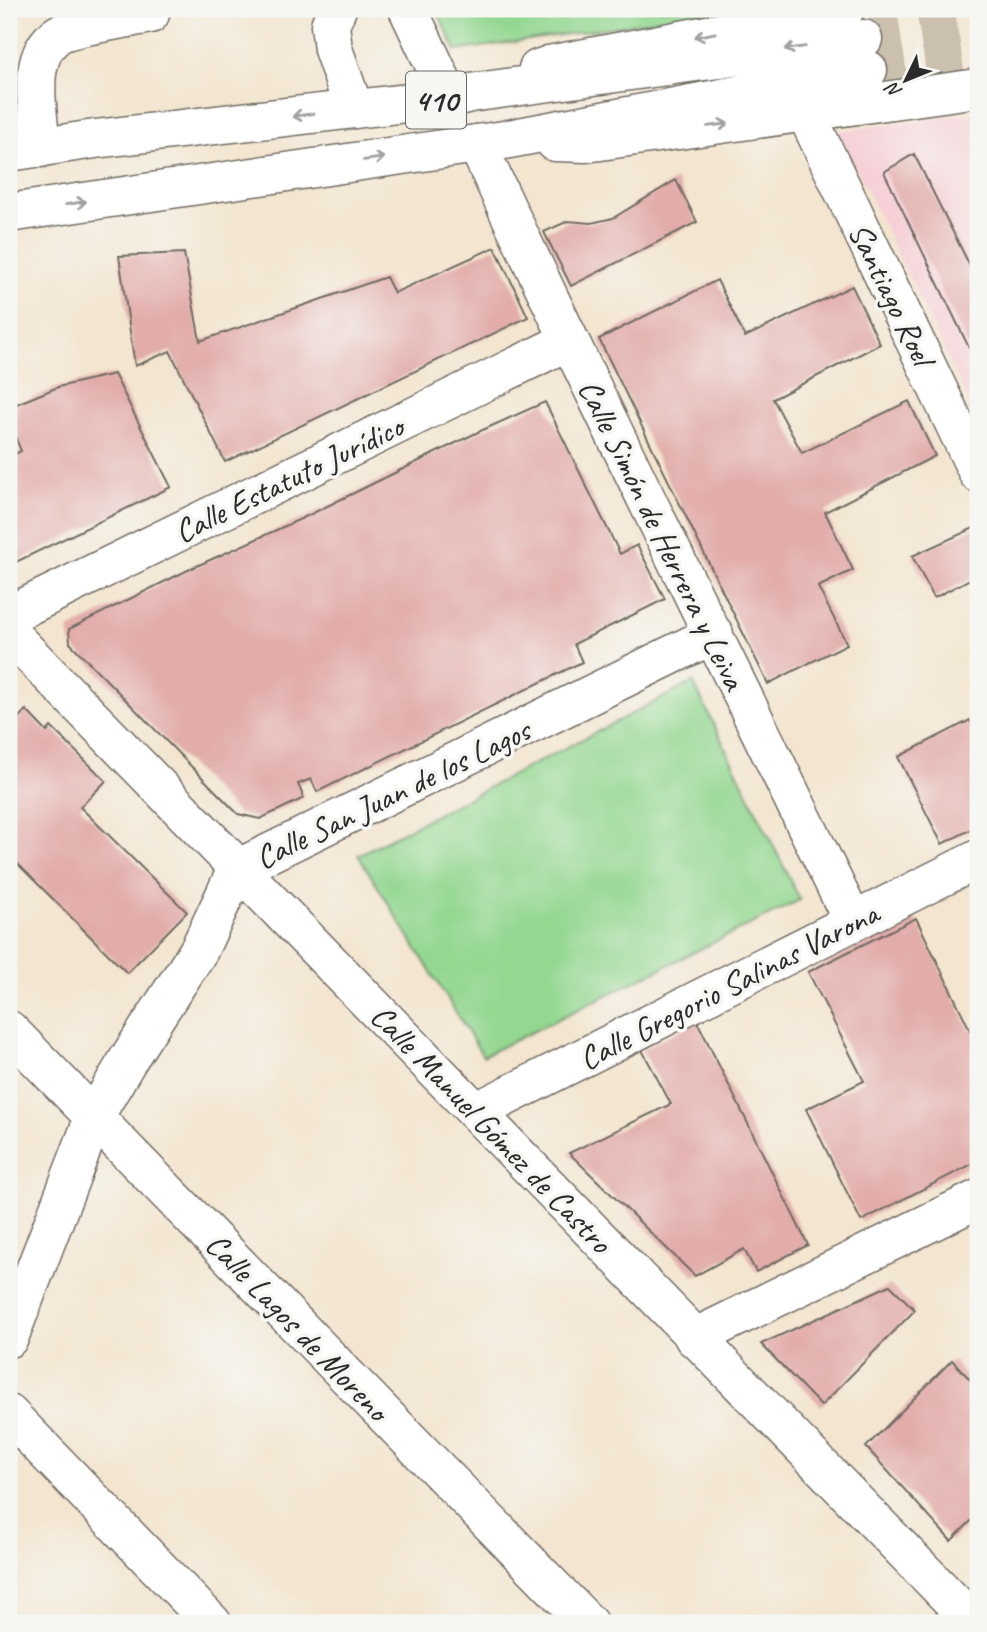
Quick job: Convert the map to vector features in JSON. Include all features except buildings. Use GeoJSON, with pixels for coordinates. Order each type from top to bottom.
{"type":"FeatureCollection","features":[{"type":"Feature","properties":{"kind":"street"},"geometry":{"type":"LineString","coordinates":[[337,9],[330,25],[333,49],[354,109]]}},
{"type":"Feature","properties":{"kind":"street"},"geometry":{"type":"LineString","coordinates":[[408,9],[460,96],[549,65],[757,17],[843,28]]}},
{"type":"Feature","properties":{"kind":"street"},"geometry":{"type":"LineString","coordinates":[[25,150],[36,73],[44,49],[60,33],[150,14]]}},
{"type":"Feature","properties":{"kind":"street","name":"410"},"geometry":{"type":"LineString","coordinates":[[25,150],[95,139],[460,96],[843,28]]}},
{"type":"Feature","properties":{"kind":"street","name":"410"},"geometry":{"type":"LineString","coordinates":[[9,213],[491,142],[843,28]]}},
{"type":"Feature","properties":{"kind":"street"},"geometry":{"type":"LineString","coordinates":[[491,142],[586,142],[978,88]]}},
{"type":"Feature","properties":{"kind":"street","name":"Santiago Roel"},"geometry":{"type":"LineString","coordinates":[[806,113],[978,473]]}},
{"type":"Feature","properties":{"kind":"street","name":"Calle Simón de Herrera y Leiva"},"geometry":{"type":"LineString","coordinates":[[491,142],[568,341],[853,922]]}},
{"type":"Feature","properties":{"kind":"street","name":"Calle Estatuto Jurídico"},"geometry":{"type":"LineString","coordinates":[[9,615],[568,341]]}},
{"type":"Feature","properties":{"kind":"street","name":"Calle Manuel Gómez de Castro"},"geometry":{"type":"LineString","coordinates":[[9,633],[975,1623]]}},
{"type":"Feature","properties":{"kind":"street","name":"Calle San Juan de los Lagos"},"geometry":{"type":"LineString","coordinates":[[9,1338],[94,1117],[199,950],[237,869],[714,634]]}},
{"type":"Feature","properties":{"kind":"street","name":"Calle Gregorio Salinas Varona"},"geometry":{"type":"LineString","coordinates":[[477,1111],[978,859]]}},
{"type":"Feature","properties":{"kind":"street","name":"Calle Lagos de Moreno"},"geometry":{"type":"LineString","coordinates":[[9,1030],[588,1623]]}},
{"type":"Feature","properties":{"kind":"street"},"geometry":{"type":"LineString","coordinates":[[694,1338],[978,1199]]}},
{"type":"Feature","properties":{"kind":"street"},"geometry":{"type":"LineString","coordinates":[[9,1414],[212,1623]]}},
{"type":"Feature","properties":{"kind":"shaded area"},"geometry":{"type":"Polygon","coordinates":[[[978,112],[978,420],[838,131],[978,112]]]}},
{"type":"Feature","properties":{"kind":"green space"},"geometry":{"type":"Polygon","coordinates":[[[436,9],[731,9],[456,51],[436,9]]]}},
{"type":"Feature","properties":{"kind":"green space"},"geometry":{"type":"Polygon","coordinates":[[[693,682],[800,900],[483,1056],[358,855],[693,682]]]}},
{"type":"Feature","properties":{"kind":"tunnel"},"geometry":{"type":"LineString","coordinates":[[863,39],[978,22]]}},
{"type":"Feature","properties":{"kind":"tunnel"},"geometry":{"type":"LineString","coordinates":[[868,70],[978,53]]}}]}
